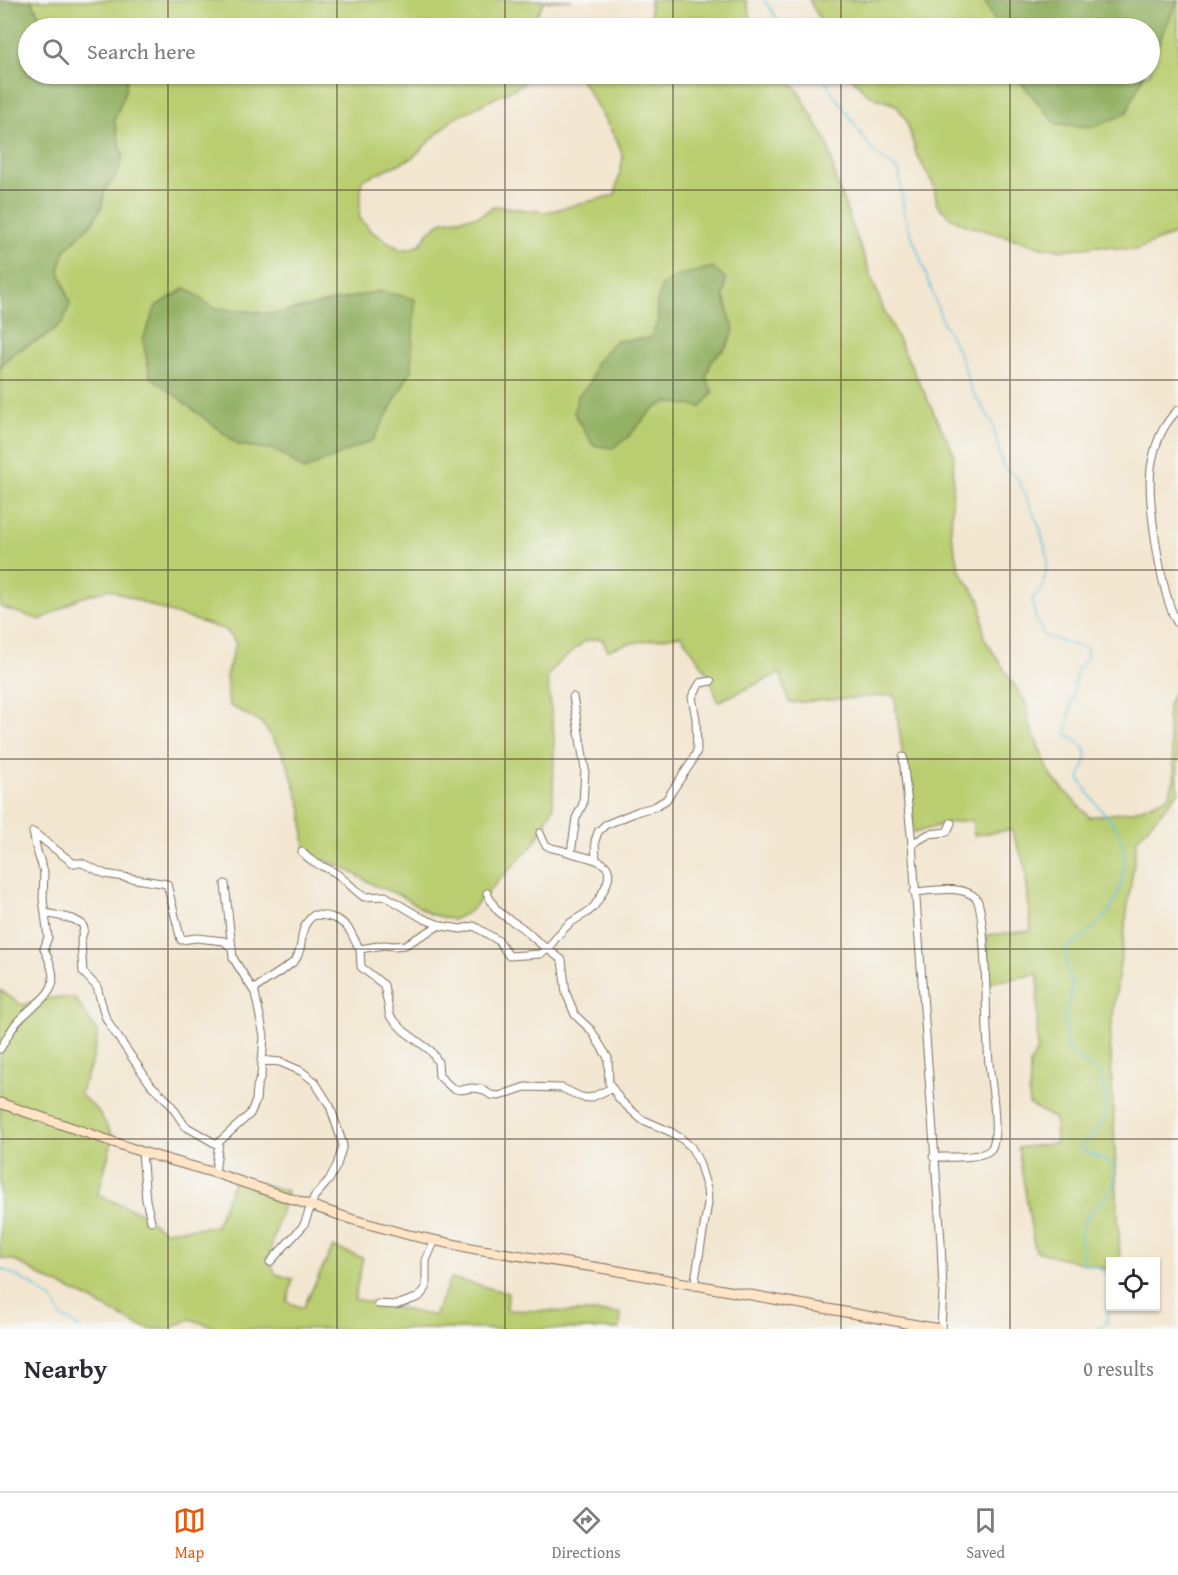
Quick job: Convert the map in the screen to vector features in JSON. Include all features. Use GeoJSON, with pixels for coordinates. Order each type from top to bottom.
{"type":"FeatureCollection","features":[{"type":"Feature","properties":{"kind":"main road"},"geometry":{"type":"LineString","coordinates":[[0,1102],[142,1152],[215,1173],[381,1228],[476,1249],[607,1269],[940,1329]]}},
{"type":"Feature","properties":{"kind":"street"},"geometry":{"type":"LineString","coordinates":[[1178,410],[1167,423],[1158,440],[1150,471],[1158,557],[1167,599],[1178,624]]}},
{"type":"Feature","properties":{"kind":"street"},"geometry":{"type":"LineString","coordinates":[[596,860],[595,841],[598,832],[605,825],[654,807],[666,800],[677,786],[697,750],[696,719],[692,697],[700,683],[711,681]]}},
{"type":"Feature","properties":{"kind":"street"},"geometry":{"type":"LineString","coordinates":[[571,853],[576,818],[583,804],[585,769],[573,697]]}},
{"type":"Feature","properties":{"kind":"street"},"geometry":{"type":"LineString","coordinates":[[903,757],[912,844],[933,1157],[941,1242],[940,1329]]}},
{"type":"Feature","properties":{"kind":"street"},"geometry":{"type":"LineString","coordinates":[[912,844],[929,834],[947,832],[951,822]]}},
{"type":"Feature","properties":{"kind":"street"},"geometry":{"type":"LineString","coordinates":[[0,1049],[18,1021],[44,999],[50,990],[53,966],[44,949],[48,937],[43,899],[44,872],[33,832],[73,863],[82,863],[105,874],[167,884],[181,940],[197,938],[224,941],[232,948]]}},
{"type":"Feature","properties":{"kind":"street"},"geometry":{"type":"LineString","coordinates":[[302,852],[313,864],[336,873],[350,888],[364,897],[385,896],[422,918],[440,925],[461,929],[474,926],[500,941],[509,956],[540,954],[548,949],[569,924],[592,909],[608,884],[610,876],[607,869],[590,857],[551,848],[544,843],[540,832]]}},
{"type":"Feature","properties":{"kind":"street"},"geometry":{"type":"LineString","coordinates":[[215,1173],[218,1145],[250,1114],[256,1101],[264,1036],[254,990],[233,958],[225,884]]}},
{"type":"Feature","properties":{"kind":"street"},"geometry":{"type":"LineString","coordinates":[[914,892],[958,890],[969,893],[978,900],[984,923],[986,1003],[995,1142],[988,1152],[980,1154],[933,1157]]}},
{"type":"Feature","properties":{"kind":"street"},"geometry":{"type":"LineString","coordinates":[[488,893],[494,907],[502,916],[523,928],[533,939],[562,960],[566,993],[575,1015],[591,1030],[608,1058],[609,1083],[620,1100],[641,1119],[682,1139],[691,1147],[699,1162],[707,1189],[708,1203],[694,1286]]}},
{"type":"Feature","properties":{"kind":"street"},"geometry":{"type":"LineString","coordinates":[[46,913],[73,919],[82,924],[84,929],[81,940],[83,972],[97,987],[105,1016],[111,1027],[151,1085],[170,1102],[185,1126],[218,1145]]}},
{"type":"Feature","properties":{"kind":"street"},"geometry":{"type":"LineString","coordinates":[[254,990],[267,978],[295,961],[299,952],[302,931],[308,920],[314,915],[333,918],[343,923],[351,932],[360,949],[361,967],[384,985],[390,1016],[404,1031],[431,1051],[438,1062],[439,1076],[452,1088],[481,1089],[491,1095],[499,1096],[525,1087],[562,1089],[581,1097],[590,1098],[612,1088]]}},
{"type":"Feature","properties":{"kind":"street"},"geometry":{"type":"LineString","coordinates":[[360,949],[384,945],[405,945],[440,925]]}},
{"type":"Feature","properties":{"kind":"street"},"geometry":{"type":"LineString","coordinates":[[261,1060],[280,1062],[301,1071],[314,1081],[330,1106],[343,1145],[337,1166],[329,1180],[314,1197],[304,1225],[270,1262]]}},
{"type":"Feature","properties":{"kind":"street"},"geometry":{"type":"LineString","coordinates":[[142,1152],[146,1200],[151,1221]]}},
{"type":"Feature","properties":{"kind":"street"},"geometry":{"type":"LineString","coordinates":[[378,1304],[396,1305],[419,1297],[426,1288],[426,1260],[435,1240]]}},
{"type":"Feature","properties":{"kind":"green space"},"geometry":{"type":"Polygon","coordinates":[[[0,0],[31,0],[41,18],[18,18],[18,84],[126,84],[114,121],[123,156],[117,175],[105,189],[102,206],[93,222],[65,250],[59,269],[70,304],[63,322],[46,336],[13,353],[0,369],[0,0]]]}},
{"type":"Feature","properties":{"kind":"green space"},"geometry":{"type":"Polygon","coordinates":[[[31,0],[572,0],[544,1],[535,18],[41,18],[31,0]]]}},
{"type":"Feature","properties":{"kind":"green space"},"geometry":{"type":"Polygon","coordinates":[[[650,0],[746,0],[751,18],[651,18],[650,0]]]}},
{"type":"Feature","properties":{"kind":"green space"},"geometry":{"type":"Polygon","coordinates":[[[809,0],[984,0],[994,18],[819,18],[809,0]]]}},
{"type":"Feature","properties":{"kind":"green space"},"geometry":{"type":"Polygon","coordinates":[[[984,0],[1178,0],[1160,40],[1160,18],[994,18],[984,0]]]}},
{"type":"Feature","properties":{"kind":"green space"},"geometry":{"type":"Polygon","coordinates":[[[1178,0],[1178,229],[1172,235],[1136,250],[1098,246],[1062,250],[1042,247],[966,225],[950,217],[937,205],[934,186],[916,153],[906,119],[896,105],[868,95],[858,84],[1022,84],[1056,124],[1126,114],[1140,84],[1160,84],[1160,40],[1178,0]]]}},
{"type":"Feature","properties":{"kind":"green space"},"geometry":{"type":"Polygon","coordinates":[[[126,84],[523,84],[453,119],[412,158],[362,180],[359,217],[371,231],[401,250],[419,246],[429,232],[443,221],[479,216],[495,206],[547,212],[615,195],[623,158],[618,142],[584,84],[791,84],[797,89],[828,144],[836,181],[883,308],[954,454],[951,534],[960,571],[981,602],[984,638],[1027,705],[1029,723],[1051,776],[1089,817],[1134,811],[1168,797],[1174,781],[1174,768],[1168,731],[1168,707],[1171,697],[1178,688],[1178,793],[1137,839],[1110,1037],[1120,1257],[1106,1257],[1106,1269],[1035,1251],[1018,1148],[1056,1143],[1055,1119],[1029,1104],[1030,1064],[1037,1050],[1038,974],[987,983],[987,935],[1031,931],[1025,865],[1011,830],[974,835],[972,820],[947,823],[914,833],[894,695],[789,703],[780,673],[718,702],[709,675],[681,635],[626,644],[608,650],[601,638],[585,641],[557,664],[547,677],[554,737],[553,808],[534,844],[469,912],[453,920],[430,914],[402,896],[376,886],[339,865],[316,858],[305,851],[302,809],[289,768],[280,749],[261,722],[229,705],[226,676],[236,643],[226,630],[160,609],[109,589],[77,599],[41,620],[0,607],[0,369],[13,353],[46,336],[63,322],[70,304],[59,269],[65,250],[93,222],[102,206],[105,189],[117,175],[123,156],[114,121],[126,84]],[[186,288],[239,445],[276,450],[304,469],[380,291],[275,314],[214,308],[186,288]],[[724,297],[657,303],[658,322],[650,339],[615,341],[595,364],[591,382],[578,396],[627,438],[652,410],[706,377],[712,360],[727,346],[733,330],[724,297]]]}},
{"type":"Feature","properties":{"kind":"green space"},"geometry":{"type":"Polygon","coordinates":[[[1022,84],[1140,84],[1126,114],[1093,127],[1056,124],[1022,84]]]}},
{"type":"Feature","properties":{"kind":"green space"},"geometry":{"type":"Polygon","coordinates":[[[713,267],[726,279],[724,297],[734,330],[727,346],[712,360],[706,377],[713,393],[701,407],[667,402],[652,410],[627,438],[612,448],[593,445],[574,413],[578,396],[591,382],[595,364],[615,341],[650,338],[658,322],[657,303],[662,286],[677,276],[713,267]]]}},
{"type":"Feature","properties":{"kind":"green space"},"geometry":{"type":"Polygon","coordinates":[[[186,288],[214,308],[275,314],[380,291],[415,299],[411,371],[373,440],[304,470],[276,450],[239,445],[150,376],[143,340],[156,306],[186,288]]]}},
{"type":"Feature","properties":{"kind":"green space"},"geometry":{"type":"Polygon","coordinates":[[[0,990],[22,1005],[49,998],[75,998],[98,1034],[93,1058],[80,1094],[99,1112],[113,1137],[98,1195],[139,1212],[164,1231],[216,1226],[236,1176],[287,1191],[269,1260],[276,1274],[293,1279],[287,1302],[303,1308],[333,1247],[363,1258],[354,1299],[434,1316],[451,1278],[508,1293],[507,1310],[621,1313],[620,1329],[219,1329],[190,1319],[169,1329],[149,1329],[48,1280],[14,1260],[0,1259],[0,990]]]}},
{"type":"Feature","properties":{"kind":"waterway"},"geometry":{"type":"LineString","coordinates":[[764,0],[777,18]]}},
{"type":"Feature","properties":{"kind":"waterway"},"geometry":{"type":"LineString","coordinates":[[827,84],[873,151],[899,171],[904,214],[943,322],[960,355],[971,389],[992,422],[1003,467],[1018,479],[1039,526],[1048,558],[1043,588],[1032,599],[1036,619],[1044,636],[1087,649],[1087,658],[1077,670],[1066,734],[1085,748],[1086,757],[1079,779],[1116,828],[1124,852],[1122,878],[1114,902],[1099,923],[1065,949],[1067,969],[1072,984],[1064,1017],[1067,1045],[1071,1054],[1098,1072],[1104,1087],[1106,1107],[1104,1120],[1080,1149],[1113,1164],[1115,1176],[1109,1193],[1085,1220],[1080,1234],[1083,1264],[1098,1267],[1107,1275],[1107,1323],[1097,1329]]}},
{"type":"Feature","properties":{"kind":"waterway"},"geometry":{"type":"LineString","coordinates":[[0,1268],[32,1284],[54,1301],[61,1317],[80,1329]]}}]}
